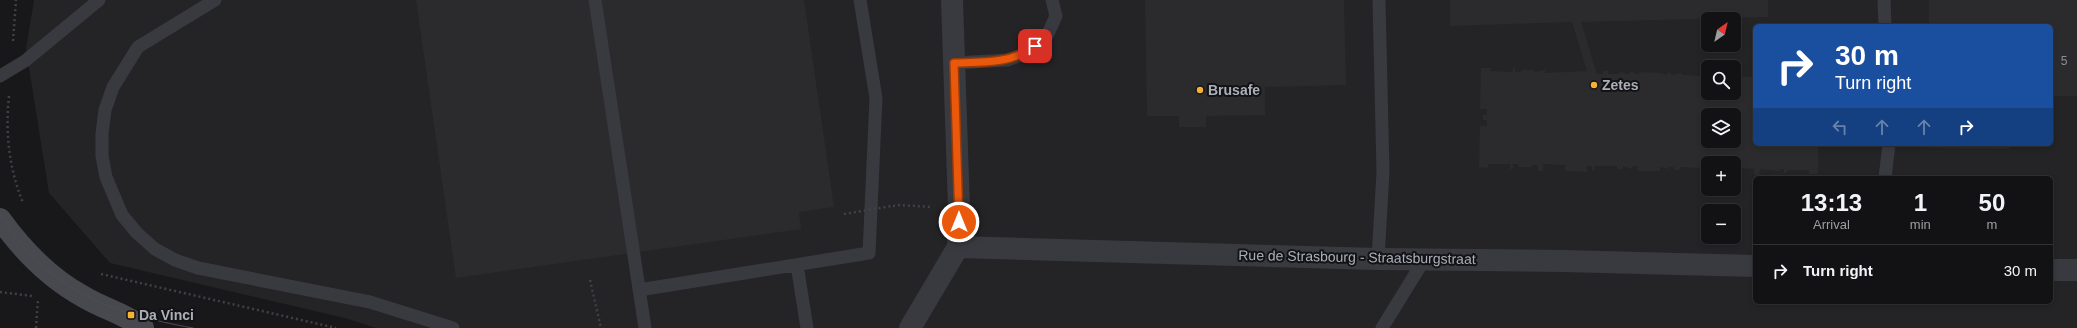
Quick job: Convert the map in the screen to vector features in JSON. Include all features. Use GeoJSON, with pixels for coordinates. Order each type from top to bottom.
{"type":"FeatureCollection","features":[{"type":"Feature","properties":{"kind":"main road"},"geometry":{"type":"LineString","coordinates":[[0,219],[25,252],[48,274],[85,298],[130,317],[144,328]]}},
{"type":"Feature","properties":{"kind":"street"},"geometry":{"type":"LineString","coordinates":[[910,328],[958,247],[959,209],[952,0]]}},
{"type":"Feature","properties":{"kind":"street","name":"Rue de Strasbourg - Straatsburgstraat"},"geometry":{"type":"LineString","coordinates":[[958,247],[1378,259],[1563,261],[1753,266]]}},
{"type":"Feature","properties":{"kind":"street"},"geometry":{"type":"LineString","coordinates":[[2053,270],[2077,270]]}},
{"type":"Feature","properties":{"kind":"lane"},"geometry":{"type":"LineString","coordinates":[[0,76],[25,61],[99,0]]}},
{"type":"Feature","properties":{"kind":"lane"},"geometry":{"type":"LineString","coordinates":[[215,0],[138,47],[113,87],[105,110],[102,134],[102,156],[106,177],[122,215],[137,233],[155,249],[175,260],[198,268],[370,302],[453,328]]}},
{"type":"Feature","properties":{"kind":"lane"},"geometry":{"type":"LineString","coordinates":[[595,0],[645,328]]}},
{"type":"Feature","properties":{"kind":"lane"},"geometry":{"type":"LineString","coordinates":[[639,290],[869,253],[876,98],[860,0]]}},
{"type":"Feature","properties":{"kind":"lane"},"geometry":{"type":"LineString","coordinates":[[954,63],[1006,60],[1025,54],[1046,38],[1056,16],[1052,0]]}},
{"type":"Feature","properties":{"kind":"lane"},"geometry":{"type":"LineString","coordinates":[[1378,259],[1383,172],[1379,0]]}},
{"type":"Feature","properties":{"kind":"lane"},"geometry":{"type":"LineString","coordinates":[[1884,0],[1885,24]]}},
{"type":"Feature","properties":{"kind":"lane"},"geometry":{"type":"LineString","coordinates":[[1885,176],[1889,146]]}},
{"type":"Feature","properties":{"kind":"lane"},"geometry":{"type":"LineString","coordinates":[[1382,328],[1424,260]]}},
{"type":"Feature","properties":{"kind":"lane"},"geometry":{"type":"LineString","coordinates":[[797,265],[807,328]]}},
{"type":"Feature","properties":{"kind":"path"},"geometry":{"type":"LineString","coordinates":[[9,149],[16,184],[27,208]]}},
{"type":"Feature","properties":{"kind":"path"},"geometry":{"type":"LineString","coordinates":[[844,214],[900,205],[959,209]]}},
{"type":"Feature","properties":{"kind":"path"},"geometry":{"type":"LineString","coordinates":[[94,271],[107,276],[336,328]]}},
{"type":"Feature","properties":{"kind":"path"},"geometry":{"type":"LineString","coordinates":[[590,280],[601,328]]}},
{"type":"Feature","properties":{"kind":"path"},"geometry":{"type":"LineString","coordinates":[[0,292],[39,297],[36,328]]}},
{"type":"Feature","properties":{"kind":"shaded area","name":"Da Vinci"},"geometry":{"type":"Polygon","coordinates":[[[34,0],[2077,0],[2077,328],[376,328],[345,318],[110,263],[49,193],[26,49],[34,0]]]}},
{"type":"Feature","properties":{"kind":"building"},"geometry":{"type":"Polygon","coordinates":[[[416,0],[804,0],[834,207],[799,212],[801,229],[456,278],[416,0]]]}},
{"type":"Feature","properties":{"kind":"building"},"geometry":{"type":"Polygon","coordinates":[[[1145,0],[1344,0],[1346,85],[1265,87],[1265,115],[1206,116],[1206,127],[1179,127],[1179,116],[1147,116],[1145,0]]]}},
{"type":"Feature","properties":{"kind":"building","name":"Zetes"},"geometry":{"type":"Polygon","coordinates":[[[1450,0],[1768,0],[1768,17],[1741,18],[1741,12],[1701,12],[1701,19],[1581,22],[1597,74],[1603,74],[1603,71],[1608,71],[1608,74],[1619,74],[1619,72],[1630,74],[1630,72],[1634,72],[1634,74],[1639,74],[1639,72],[1662,73],[1667,75],[1667,73],[1671,73],[1671,75],[1682,73],[1682,75],[1701,76],[1701,100],[1741,100],[1741,77],[1753,77],[1753,146],[1818,146],[1818,174],[1809,174],[1809,170],[1787,170],[1787,173],[1784,173],[1784,169],[1779,169],[1779,171],[1760,169],[1759,175],[1754,175],[1754,169],[1741,168],[1741,156],[1701,156],[1701,168],[1680,167],[1680,170],[1674,170],[1674,167],[1669,167],[1669,169],[1660,167],[1660,171],[1637,171],[1638,166],[1632,166],[1632,169],[1623,166],[1623,169],[1617,169],[1617,166],[1595,166],[1595,170],[1592,170],[1592,166],[1587,166],[1587,172],[1565,171],[1565,165],[1543,164],[1543,171],[1538,171],[1538,165],[1532,165],[1532,167],[1518,167],[1518,164],[1513,164],[1513,169],[1510,169],[1510,164],[1489,164],[1488,168],[1479,167],[1480,126],[1487,126],[1487,120],[1483,120],[1483,115],[1487,115],[1487,109],[1480,109],[1481,68],[1491,68],[1490,71],[1512,72],[1513,68],[1515,68],[1515,72],[1521,72],[1521,70],[1534,70],[1534,72],[1545,70],[1545,73],[1587,71],[1572,22],[1450,26],[1450,0]]]}},
{"type":"Feature","properties":{"kind":"building"},"geometry":{"type":"Polygon","coordinates":[[[1929,0],[2077,0],[2077,96],[2053,96],[2053,24],[1929,24],[1929,0]]]}},
{"type":"Feature","properties":{"kind":"building"},"geometry":{"type":"Polygon","coordinates":[[[1926,146],[2009,146],[2009,149],[1926,148],[1926,146]]]}},
{"type":"Feature","properties":{"kind":"tram line"},"geometry":{"type":"LineString","coordinates":[[0,215],[19,241],[39,262],[60,280],[83,294],[107,305],[133,314],[162,322],[193,328]]}},
{"type":"Feature","properties":{"kind":"place","name":"Zetes"},"geometry":{"type":"Point","coordinates":[1594,85]}},
{"type":"Feature","properties":{"kind":"place","name":"Brusafe"},"geometry":{"type":"Point","coordinates":[1200,90]}},
{"type":"Feature","properties":{"kind":"place","name":"Da Vinci"},"geometry":{"type":"Point","coordinates":[131,315]}},
{"type":"Feature","properties":{"kind":"route"},"geometry":{"type":"LineString","coordinates":[[959,222],[954,63],[1006,60],[1025,54],[1035,46]]}}]}
